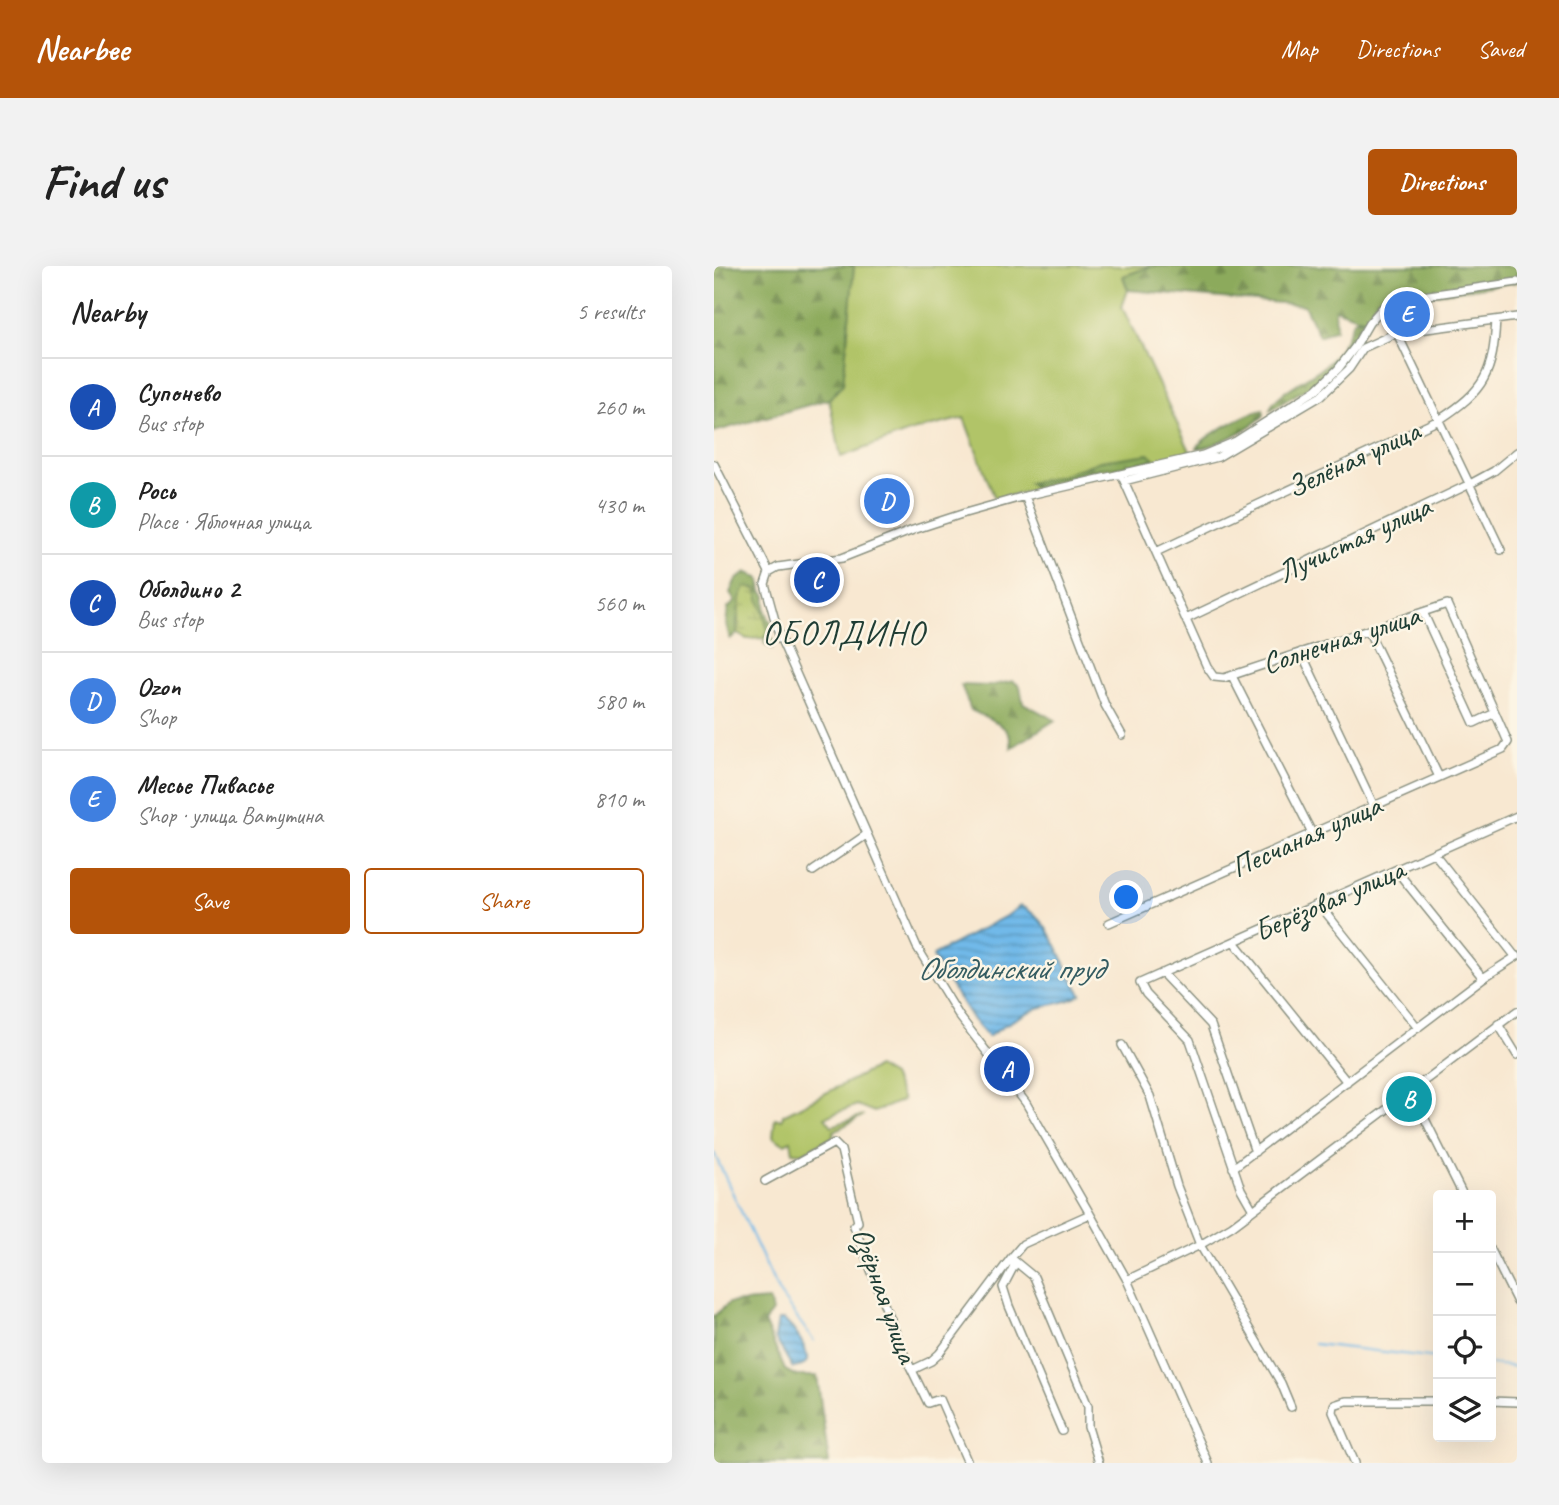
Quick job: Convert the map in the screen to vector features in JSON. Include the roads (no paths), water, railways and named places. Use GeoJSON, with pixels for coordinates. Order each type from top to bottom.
{"type":"FeatureCollection","features":[{"type":"Feature","properties":{"kind":"street"},"geometry":{"type":"LineString","coordinates":[[1123,477],[1203,455],[1236,441],[1287,410],[1316,390],[1338,369],[1384,306],[1402,299],[1517,282]]}},
{"type":"Feature","properties":{"kind":"street"},"geometry":{"type":"LineString","coordinates":[[1384,306],[1501,550]]}},
{"type":"Feature","properties":{"kind":"street"},"geometry":{"type":"LineString","coordinates":[[1208,1463],[1127,1280],[1090,1214],[1026,1103],[960,1017],[917,947],[779,635],[765,584],[769,572],[778,567],[842,558],[913,530],[1025,496],[1218,457],[1321,397],[1349,369],[1363,348],[1396,332],[1517,317]]}},
{"type":"Feature","properties":{"kind":"street","name":"Зелёная улица"},"geometry":{"type":"LineString","coordinates":[[1156,552],[1439,420],[1462,405],[1482,384],[1494,353],[1496,320]]}},
{"type":"Feature","properties":{"kind":"street","name":"Лучистая улица"},"geometry":{"type":"LineString","coordinates":[[1186,619],[1470,484],[1494,471],[1517,452]]}},
{"type":"Feature","properties":{"kind":"street"},"geometry":{"type":"LineString","coordinates":[[714,466],[769,572]]}},
{"type":"Feature","properties":{"kind":"street"},"geometry":{"type":"LineString","coordinates":[[1123,477],[1186,619]]}},
{"type":"Feature","properties":{"kind":"street"},"geometry":{"type":"LineString","coordinates":[[1025,496],[1105,705],[1122,736]]}},
{"type":"Feature","properties":{"kind":"street","name":"Солнечная улица"},"geometry":{"type":"LineString","coordinates":[[1186,619],[1207,667],[1214,677],[1224,678],[1447,604],[1508,742],[1503,749]]}},
{"type":"Feature","properties":{"kind":"street"},"geometry":{"type":"LineString","coordinates":[[1423,612],[1474,723],[1495,713]]}},
{"type":"Feature","properties":{"kind":"street"},"geometry":{"type":"LineString","coordinates":[[1368,630],[1439,777]]}},
{"type":"Feature","properties":{"kind":"street"},"geometry":{"type":"LineString","coordinates":[[1301,653],[1374,806]]}},
{"type":"Feature","properties":{"kind":"street"},"geometry":{"type":"LineString","coordinates":[[1232,676],[1312,833]]}},
{"type":"Feature","properties":{"kind":"street","name":"Песчаная улица"},"geometry":{"type":"LineString","coordinates":[[1110,923],[1503,749]]}},
{"type":"Feature","properties":{"kind":"street","name":"Берёзовая улица"},"geometry":{"type":"LineString","coordinates":[[1233,1168],[1188,1037],[1146,994],[1140,983],[1517,816]]}},
{"type":"Feature","properties":{"kind":"street"},"geometry":{"type":"LineString","coordinates":[[814,871],[866,835]]}},
{"type":"Feature","properties":{"kind":"street"},"geometry":{"type":"LineString","coordinates":[[1254,1210],[1241,1191],[1233,1168],[1483,978],[1516,956],[1434,853]]}},
{"type":"Feature","properties":{"kind":"street"},"geometry":{"type":"LineString","coordinates":[[1396,870],[1483,978]]}},
{"type":"Feature","properties":{"kind":"street"},"geometry":{"type":"LineString","coordinates":[[1318,904],[1418,1028]]}},
{"type":"Feature","properties":{"kind":"street"},"geometry":{"type":"LineString","coordinates":[[1234,942],[1347,1082]]}},
{"type":"Feature","properties":{"kind":"street"},"geometry":{"type":"LineString","coordinates":[[1162,974],[1211,1025],[1255,1152]]}},
{"type":"Feature","properties":{"kind":"street"},"geometry":{"type":"LineString","coordinates":[[1127,1280],[1200,1245],[1232,1226],[1517,1011]]}},
{"type":"Feature","properties":{"kind":"street"},"geometry":{"type":"LineString","coordinates":[[1497,1024],[1517,1055]]}},
{"type":"Feature","properties":{"kind":"street"},"geometry":{"type":"LineString","coordinates":[[1122,1045],[1150,1096],[1177,1186],[1200,1245],[1281,1383],[1291,1407]]}},
{"type":"Feature","properties":{"kind":"street"},"geometry":{"type":"LineString","coordinates":[[1411,1091],[1460,1190]]}},
{"type":"Feature","properties":{"kind":"street","name":"Озёрная улица"},"geometry":{"type":"LineString","coordinates":[[765,1181],[834,1143],[841,1150],[858,1222],[854,1226],[912,1370],[928,1403],[940,1399],[968,1463]]}},
{"type":"Feature","properties":{"kind":"street"},"geometry":{"type":"LineString","coordinates":[[912,1370],[939,1354],[1023,1244],[1090,1214]]}},
{"type":"Feature","properties":{"kind":"street"},"geometry":{"type":"LineString","coordinates":[[1492,1253],[1517,1302]]}},
{"type":"Feature","properties":{"kind":"street"},"geometry":{"type":"LineString","coordinates":[[1011,1258],[1014,1266],[1003,1286],[1006,1297],[1062,1431]]}},
{"type":"Feature","properties":{"kind":"street"},"geometry":{"type":"LineString","coordinates":[[1011,1258],[1034,1278],[1088,1406],[1088,1427],[1099,1463]]}},
{"type":"Feature","properties":{"kind":"street"},"geometry":{"type":"LineString","coordinates":[[1355,1463],[1334,1412],[1334,1405],[1346,1401],[1433,1401]]}},
{"type":"Feature","properties":{"kind":"street"},"geometry":{"type":"LineString","coordinates":[[1496,1402],[1517,1402]]}},
{"type":"Feature","properties":{"kind":"water","name":"Оболдинский пруд"},"geometry":{"type":"Polygon","coordinates":[[[1020,906],[1031,912],[1048,932],[1081,994],[1070,1000],[1031,1011],[988,1037],[973,1020],[933,957],[1020,906]]]}},
{"type":"Feature","properties":{"kind":"water"},"geometry":{"type":"Polygon","coordinates":[[[778,1320],[784,1320],[803,1344],[807,1361],[802,1366],[793,1368],[775,1338],[778,1320]]]}},
{"type":"Feature","properties":{"kind":"waterway"},"geometry":{"type":"LineString","coordinates":[[714,1153],[779,1293],[814,1341]]}},
{"type":"Feature","properties":{"kind":"waterway"},"geometry":{"type":"LineString","coordinates":[[1314,1344],[1433,1357]]}},
{"type":"Feature","properties":{"kind":"waterway"},"geometry":{"type":"LineString","coordinates":[[1496,1365],[1517,1367]]}},
{"type":"Feature","properties":{"kind":"place","name":"Месье Пивасье"},"geometry":{"type":"Point","coordinates":[1407,314]}},
{"type":"Feature","properties":{"kind":"place","name":"Ozon"},"geometry":{"type":"Point","coordinates":[887,501]}},
{"type":"Feature","properties":{"kind":"place","name":"Оболдино 2"},"geometry":{"type":"Point","coordinates":[817,580]}},
{"type":"Feature","properties":{"kind":"place","name":"Супонево"},"geometry":{"type":"Point","coordinates":[1007,1069]}},
{"type":"Feature","properties":{"kind":"place","name":"Рось"},"geometry":{"type":"Point","coordinates":[1409,1099]}},
{"type":"Feature","properties":{"kind":"district","name":"ОБОЛДИНО"},"geometry":{"type":"Point","coordinates":[844,633]}}]}
